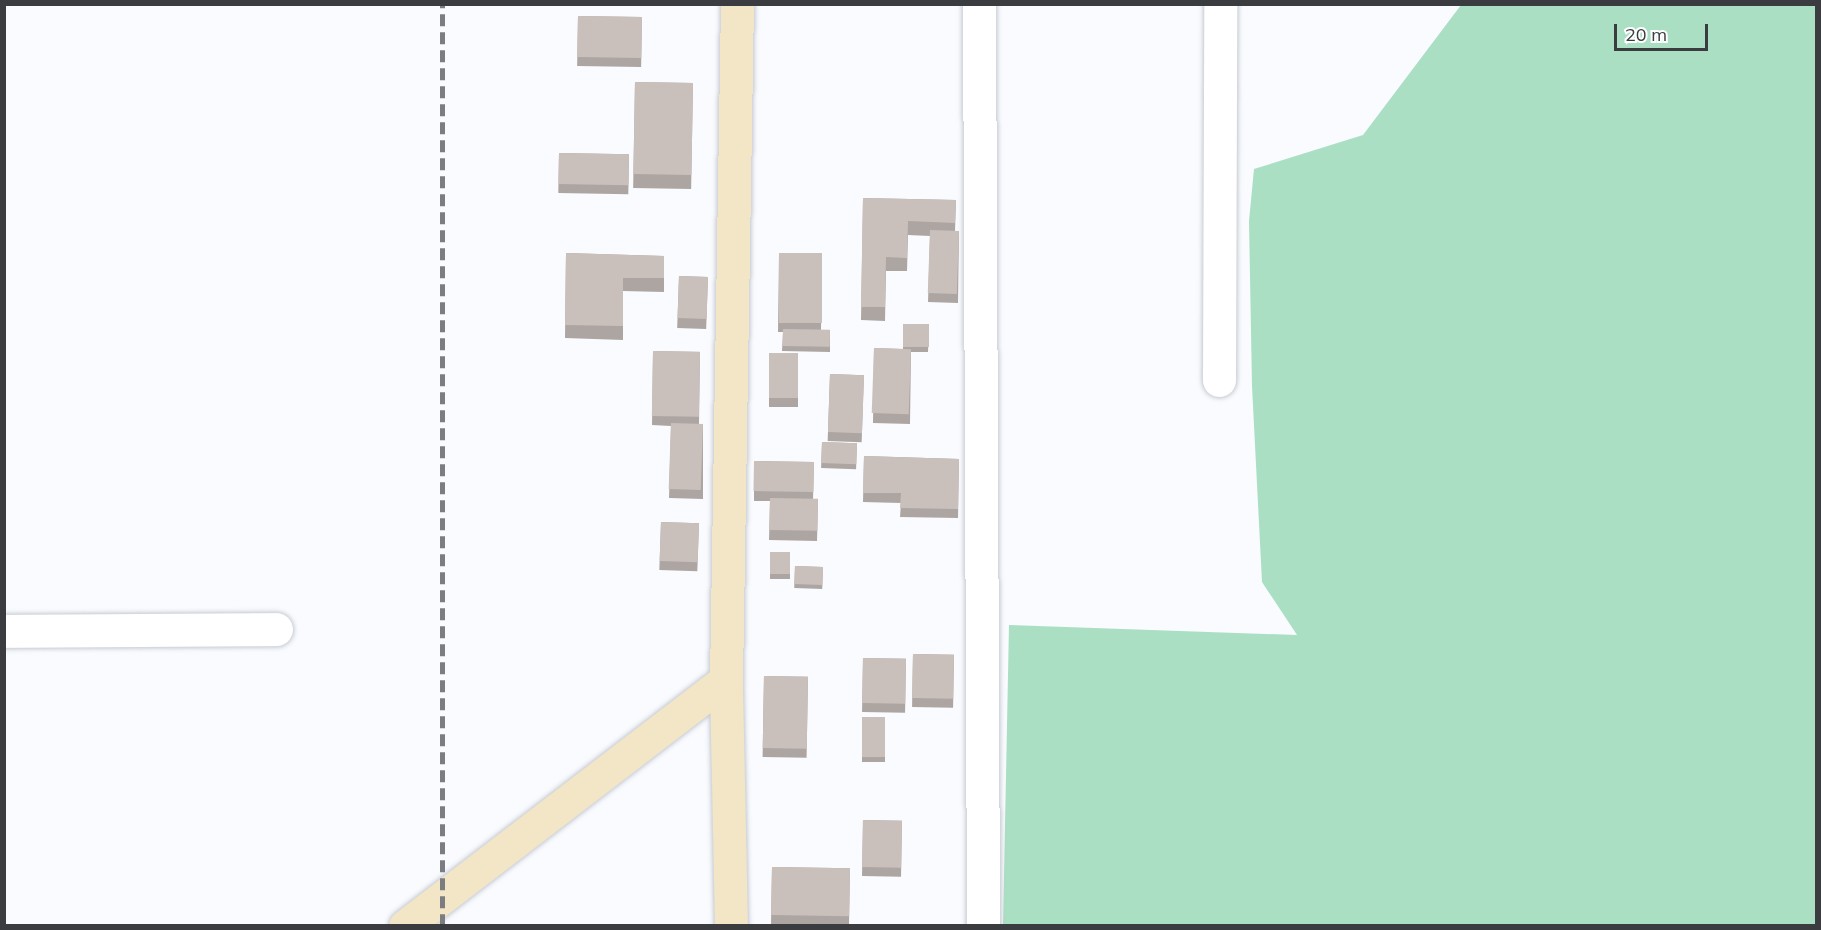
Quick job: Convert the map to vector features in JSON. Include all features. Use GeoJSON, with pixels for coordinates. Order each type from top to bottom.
{"type":"FeatureCollection","features":[{"type":"Feature","properties":{"kind":"street"},"geometry":{"type":"LineString","coordinates":[[731,926],[726,680],[737,4]]}},
{"type":"Feature","properties":{"kind":"street"},"geometry":{"type":"LineString","coordinates":[[979,4],[983,926]]}},
{"type":"Feature","properties":{"kind":"street"},"geometry":{"type":"LineString","coordinates":[[1219,380],[1220,4]]}},
{"type":"Feature","properties":{"kind":"street"},"geometry":{"type":"LineString","coordinates":[[4,631],[276,629]]}},
{"type":"Feature","properties":{"kind":"street"},"geometry":{"type":"LineString","coordinates":[[405,926],[726,680]]}},
{"type":"Feature","properties":{"kind":"green space"},"geometry":{"type":"Polygon","coordinates":[[[1461,5],[1816,5],[1816,925],[1003,925],[1009,625],[1297,635],[1262,582],[1252,386],[1249,221],[1254,169],[1363,135],[1461,5]]]}},
{"type":"Feature","properties":{"kind":"building"},"geometry":{"type":"Polygon","coordinates":[[[578,16],[642,17],[641,58],[577,57],[578,16]]]}},
{"type":"Feature","properties":{"kind":"building"},"geometry":{"type":"Polygon","coordinates":[[[635,82],[693,83],[691,175],[633,174],[635,82]]]}},
{"type":"Feature","properties":{"kind":"building"},"geometry":{"type":"Polygon","coordinates":[[[559,153],[629,154],[628,185],[558,184],[559,153]]]}},
{"type":"Feature","properties":{"kind":"building"},"geometry":{"type":"Polygon","coordinates":[[[863,198],[956,200],[955,223],[908,221],[907,258],[886,257],[885,307],[861,307],[863,198]]]}},
{"type":"Feature","properties":{"kind":"building"},"geometry":{"type":"Polygon","coordinates":[[[930,230],[959,231],[957,294],[928,293],[930,230]]]}},
{"type":"Feature","properties":{"kind":"building"},"geometry":{"type":"Polygon","coordinates":[[[566,253],[664,256],[664,278],[623,278],[623,326],[565,325],[566,253]]]}},
{"type":"Feature","properties":{"kind":"building"},"geometry":{"type":"Polygon","coordinates":[[[779,253],[822,253],[822,323],[779,323],[779,253]]]}},
{"type":"Feature","properties":{"kind":"building"},"geometry":{"type":"Polygon","coordinates":[[[679,276],[708,277],[707,319],[678,318],[679,276]]]}},
{"type":"Feature","properties":{"kind":"building"},"geometry":{"type":"Polygon","coordinates":[[[903,324],[929,324],[929,347],[903,347],[903,324]]]}},
{"type":"Feature","properties":{"kind":"building"},"geometry":{"type":"Polygon","coordinates":[[[783,329],[830,330],[830,347],[783,346],[783,329]]]}},
{"type":"Feature","properties":{"kind":"building"},"geometry":{"type":"Polygon","coordinates":[[[874,348],[911,349],[909,414],[872,413],[874,348]]]}},
{"type":"Feature","properties":{"kind":"building"},"geometry":{"type":"Polygon","coordinates":[[[653,351],[700,352],[699,417],[652,416],[653,351]]]}},
{"type":"Feature","properties":{"kind":"building"},"geometry":{"type":"Polygon","coordinates":[[[769,353],[798,353],[798,398],[769,398],[769,353]]]}},
{"type":"Feature","properties":{"kind":"building"},"geometry":{"type":"Polygon","coordinates":[[[830,374],[864,375],[862,433],[828,432],[830,374]]]}},
{"type":"Feature","properties":{"kind":"building"},"geometry":{"type":"Polygon","coordinates":[[[671,423],[703,424],[701,490],[669,489],[671,423]]]}},
{"type":"Feature","properties":{"kind":"building"},"geometry":{"type":"Polygon","coordinates":[[[822,442],[857,443],[856,464],[821,463],[822,442]]]}},
{"type":"Feature","properties":{"kind":"building"},"geometry":{"type":"Polygon","coordinates":[[[864,456],[959,459],[958,509],[900,508],[901,493],[863,493],[864,456]]]}},
{"type":"Feature","properties":{"kind":"building"},"geometry":{"type":"Polygon","coordinates":[[[754,461],[814,462],[813,492],[753,491],[754,461]]]}},
{"type":"Feature","properties":{"kind":"building"},"geometry":{"type":"Polygon","coordinates":[[[770,498],[818,499],[817,531],[769,530],[770,498]]]}},
{"type":"Feature","properties":{"kind":"building"},"geometry":{"type":"Polygon","coordinates":[[[661,522],[699,523],[698,562],[660,561],[661,522]]]}},
{"type":"Feature","properties":{"kind":"building"},"geometry":{"type":"Polygon","coordinates":[[[770,552],[790,552],[790,574],[770,574],[770,552]]]}},
{"type":"Feature","properties":{"kind":"building"},"geometry":{"type":"Polygon","coordinates":[[[795,566],[823,567],[822,585],[794,584],[795,566]]]}},
{"type":"Feature","properties":{"kind":"building"},"geometry":{"type":"Polygon","coordinates":[[[913,654],[954,655],[953,699],[912,698],[913,654]]]}},
{"type":"Feature","properties":{"kind":"building"},"geometry":{"type":"Polygon","coordinates":[[[863,658],[906,659],[905,704],[862,703],[863,658]]]}},
{"type":"Feature","properties":{"kind":"building"},"geometry":{"type":"Polygon","coordinates":[[[764,676],[808,677],[807,749],[763,748],[764,676]]]}},
{"type":"Feature","properties":{"kind":"building"},"geometry":{"type":"Polygon","coordinates":[[[862,717],[885,717],[885,757],[862,757],[862,717]]]}},
{"type":"Feature","properties":{"kind":"building"},"geometry":{"type":"Polygon","coordinates":[[[863,820],[902,821],[901,868],[862,867],[863,820]]]}},
{"type":"Feature","properties":{"kind":"building"},"geometry":{"type":"Polygon","coordinates":[[[772,867],[850,868],[849,916],[771,915],[772,867]]]}},
{"type":"Feature","properties":{"kind":"railway"},"geometry":{"type":"LineString","coordinates":[[442,4],[442,926]]}}]}
